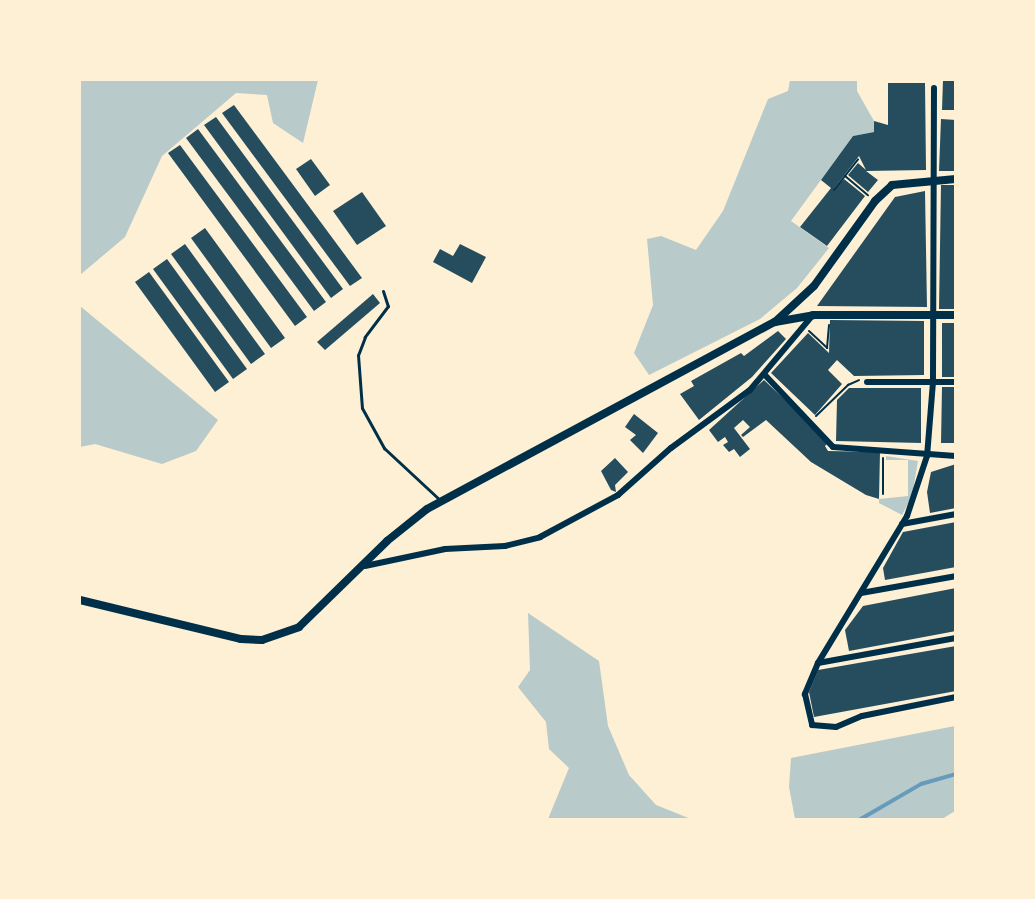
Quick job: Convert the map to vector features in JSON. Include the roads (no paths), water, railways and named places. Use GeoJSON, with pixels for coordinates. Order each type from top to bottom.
{"type":"FeatureCollection","features":[{"type":"Feature","properties":{"kind":"street"},"geometry":{"type":"LineString","coordinates":[[934,88],[933,382],[927,456],[902,524],[805,686],[812,725],[836,727],[862,717],[956,697]]}},
{"type":"Feature","properties":{"kind":"street"},"geometry":{"type":"LineString","coordinates":[[80,600],[212,633],[262,639],[299,627],[365,567],[387,541],[441,501],[775,322],[814,286],[875,201],[892,185],[933,179],[956,179]]}},
{"type":"Feature","properties":{"kind":"street"},"geometry":{"type":"LineString","coordinates":[[775,322],[813,315],[956,315]]}},
{"type":"Feature","properties":{"kind":"street"},"geometry":{"type":"LineString","coordinates":[[365,567],[445,549],[506,546],[540,537],[618,495],[705,423],[729,407],[765,374],[813,315]]}},
{"type":"Feature","properties":{"kind":"street"},"geometry":{"type":"LineString","coordinates":[[765,374],[812,421],[834,447],[883,448],[927,456],[956,456]]}},
{"type":"Feature","properties":{"kind":"street"},"geometry":{"type":"LineString","coordinates":[[867,382],[956,382]]}},
{"type":"Feature","properties":{"kind":"street"},"geometry":{"type":"LineString","coordinates":[[902,524],[956,514]]}},
{"type":"Feature","properties":{"kind":"street"},"geometry":{"type":"LineString","coordinates":[[861,593],[956,576]]}},
{"type":"Feature","properties":{"kind":"street"},"geometry":{"type":"LineString","coordinates":[[818,663],[956,638]]}},
{"type":"Feature","properties":{"kind":"lane"},"geometry":{"type":"LineString","coordinates":[[383,291],[388,306],[365,337],[358,355],[362,408],[384,448],[441,501]]}},
{"type":"Feature","properties":{"kind":"waterway"},"geometry":{"type":"LineString","coordinates":[[859,820],[921,784],[956,774]]}}]}
